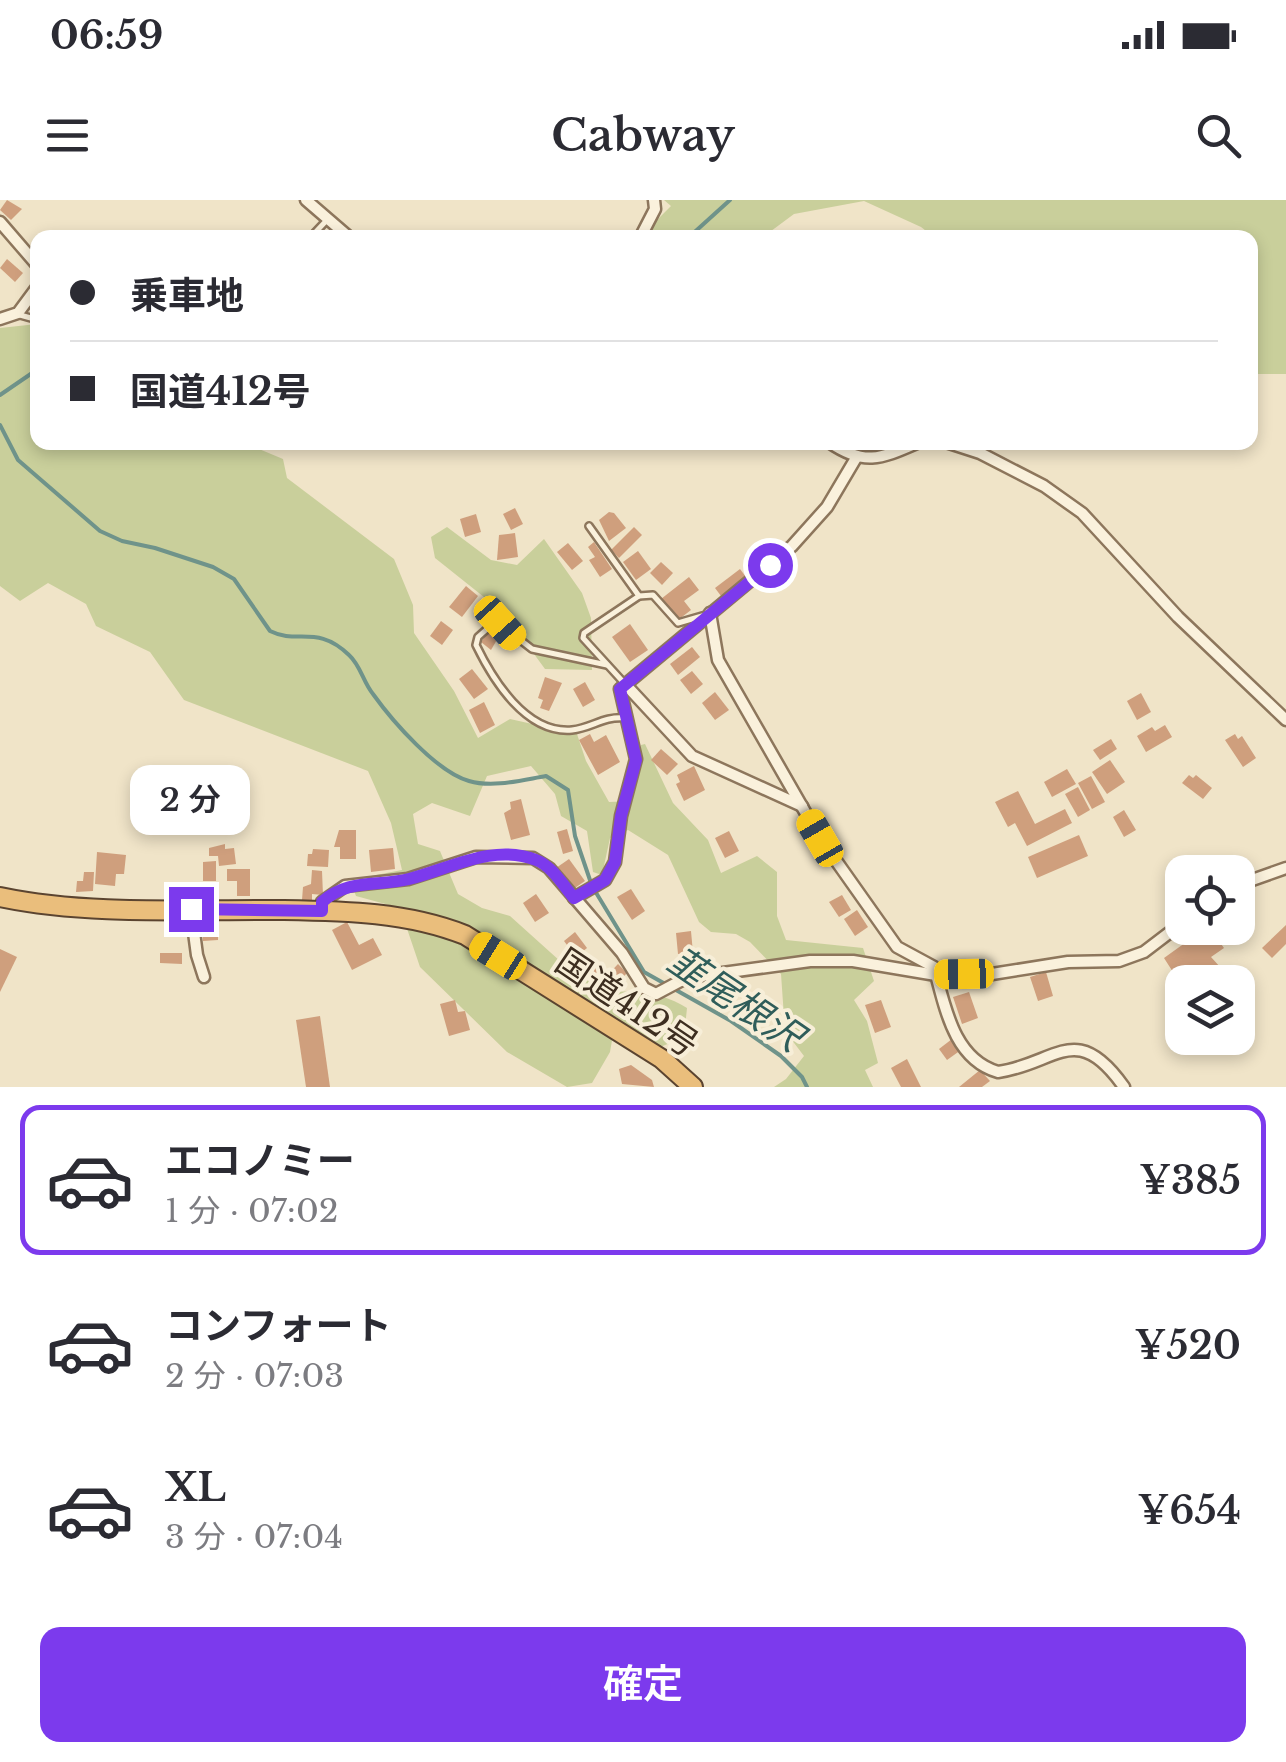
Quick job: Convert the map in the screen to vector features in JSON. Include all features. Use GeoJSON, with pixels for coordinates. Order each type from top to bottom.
{"type":"FeatureCollection","features":[{"type":"Feature","properties":{"kind":"highway","name":"国道412号"},"geometry":{"type":"LineString","coordinates":[[5,902],[413,917],[465,935],[662,1059],[693,1087]]}},
{"type":"Feature","properties":{"kind":"street"},"geometry":{"type":"LineString","coordinates":[[306,200],[339,230]]}},
{"type":"Feature","properties":{"kind":"street"},"geometry":{"type":"LineString","coordinates":[[644,230],[655,209],[654,200]]}},
{"type":"Feature","properties":{"kind":"street"},"geometry":{"type":"LineString","coordinates":[[0,222],[30,257]]}},
{"type":"Feature","properties":{"kind":"street"},"geometry":{"type":"LineString","coordinates":[[0,319],[18,313],[30,297]]}},
{"type":"Feature","properties":{"kind":"street"},"geometry":{"type":"LineString","coordinates":[[842,450],[856,458],[883,457],[900,450]]}},
{"type":"Feature","properties":{"kind":"street"},"geometry":{"type":"LineString","coordinates":[[971,450],[1044,486],[1082,513],[1178,617],[1286,720]]}},
{"type":"Feature","properties":{"kind":"street"},"geometry":{"type":"LineString","coordinates":[[579,895],[600,884],[615,862],[621,816],[635,771],[635,750],[620,689],[814,524],[856,458]]}},
{"type":"Feature","properties":{"kind":"street"},"geometry":{"type":"LineString","coordinates":[[710,613],[718,660],[802,807],[887,935],[908,956],[934,967],[940,996],[971,1060],[998,1072],[1070,1049],[1099,1058],[1124,1087]]}},
{"type":"Feature","properties":{"kind":"street"},"geometry":{"type":"LineString","coordinates":[[625,684],[686,751],[802,807]]}},
{"type":"Feature","properties":{"kind":"street"},"geometry":{"type":"LineString","coordinates":[[322,911],[322,902],[345,886],[408,879],[484,856],[533,858],[579,895],[644,988],[662,993],[680,981],[810,961],[853,961],[936,975],[992,974],[1068,962],[1119,962],[1144,952],[1165,937]]}},
{"type":"Feature","properties":{"kind":"street"},"geometry":{"type":"LineString","coordinates":[[1255,879],[1286,868]]}},
{"type":"Feature","properties":{"kind":"street"},"geometry":{"type":"LineString","coordinates":[[191,909],[204,978]]}},
{"type":"Feature","properties":{"kind":"lane"},"geometry":{"type":"LineString","coordinates":[[317,230],[326,220]]}},
{"type":"Feature","properties":{"kind":"lane"},"geometry":{"type":"LineString","coordinates":[[18,313],[30,317]]}},
{"type":"Feature","properties":{"kind":"lane"},"geometry":{"type":"LineString","coordinates":[[588,526],[639,596]]}},
{"type":"Feature","properties":{"kind":"lane"},"geometry":{"type":"LineString","coordinates":[[625,684],[584,638],[584,633],[639,596],[652,595],[678,622],[710,613]]}},
{"type":"Feature","properties":{"kind":"lane"},"geometry":{"type":"LineString","coordinates":[[607,666],[532,649],[496,621],[478,637],[476,645],[517,707],[542,724],[574,730],[602,718],[625,718]]}},
{"type":"Feature","properties":{"kind":"green space"},"geometry":{"type":"Polygon","coordinates":[[[664,200],[1286,200],[1286,374],[1258,374],[1258,230],[925,230],[864,201],[794,214],[772,230],[647,230],[671,206],[664,200]]]}},
{"type":"Feature","properties":{"kind":"green space"},"geometry":{"type":"Polygon","coordinates":[[[30,325],[30,450],[261,450],[283,459],[287,478],[394,559],[413,605],[414,633],[454,691],[478,738],[510,719],[577,734],[586,761],[609,802],[631,801],[641,745],[645,744],[673,803],[708,840],[721,873],[757,856],[777,872],[777,916],[786,940],[863,948],[874,981],[854,1000],[867,1021],[878,1063],[865,1070],[873,1087],[774,1087],[786,1079],[804,1056],[785,1031],[781,974],[750,942],[736,934],[711,932],[699,922],[668,855],[628,830],[610,838],[602,875],[593,872],[587,831],[561,816],[555,794],[531,766],[487,776],[470,816],[432,803],[413,814],[418,844],[440,851],[458,894],[482,908],[510,916],[560,961],[608,995],[628,991],[649,993],[687,1008],[684,1037],[658,1048],[616,1017],[610,1052],[592,1083],[567,1087],[507,1052],[420,967],[400,908],[356,896],[350,880],[402,870],[391,823],[368,771],[184,700],[150,652],[96,626],[86,604],[48,583],[20,601],[0,586],[0,328],[30,325]]]}},
{"type":"Feature","properties":{"kind":"green space"},"geometry":{"type":"Polygon","coordinates":[[[447,527],[491,560],[517,565],[544,539],[582,593],[591,618],[592,670],[545,669],[504,613],[435,558],[431,537],[447,527]]]}},
{"type":"Feature","properties":{"kind":"building"},"geometry":{"type":"Polygon","coordinates":[[[7,200],[22,209],[11,220],[0,210],[7,200]]]}},
{"type":"Feature","properties":{"kind":"building"},"geometry":{"type":"Polygon","coordinates":[[[7,259],[23,273],[15,282],[0,268],[7,259]]]}},
{"type":"Feature","properties":{"kind":"building"},"geometry":{"type":"Polygon","coordinates":[[[515,508],[523,524],[511,530],[503,514],[515,508]]]}},
{"type":"Feature","properties":{"kind":"building"},"geometry":{"type":"Polygon","coordinates":[[[609,512],[626,528],[609,541],[599,520],[609,512]]]}},
{"type":"Feature","properties":{"kind":"building"},"geometry":{"type":"Polygon","coordinates":[[[476,514],[481,532],[465,537],[460,519],[476,514]]]}},
{"type":"Feature","properties":{"kind":"building"},"geometry":{"type":"Polygon","coordinates":[[[634,527],[642,535],[619,558],[611,550],[634,527]]]}},
{"type":"Feature","properties":{"kind":"building"},"geometry":{"type":"Polygon","coordinates":[[[515,533],[518,557],[497,560],[499,535],[515,533]]]}},
{"type":"Feature","properties":{"kind":"building"},"geometry":{"type":"Polygon","coordinates":[[[594,542],[612,569],[600,577],[589,560],[595,557],[588,547],[594,542]]]}},
{"type":"Feature","properties":{"kind":"building"},"geometry":{"type":"Polygon","coordinates":[[[568,543],[583,561],[572,570],[557,552],[568,543]]]}},
{"type":"Feature","properties":{"kind":"building"},"geometry":{"type":"Polygon","coordinates":[[[638,551],[651,569],[636,580],[623,562],[638,551]]]}},
{"type":"Feature","properties":{"kind":"building"},"geometry":{"type":"Polygon","coordinates":[[[661,562],[673,573],[662,585],[650,573],[661,562]]]}},
{"type":"Feature","properties":{"kind":"building"},"geometry":{"type":"Polygon","coordinates":[[[740,569],[746,577],[721,596],[715,588],[740,569]]]}},
{"type":"Feature","properties":{"kind":"building"},"geometry":{"type":"Polygon","coordinates":[[[689,577],[699,590],[684,601],[691,610],[678,620],[661,599],[689,577]]]}},
{"type":"Feature","properties":{"kind":"building"},"geometry":{"type":"Polygon","coordinates":[[[466,586],[478,596],[462,617],[449,607],[466,586]]]}},
{"type":"Feature","properties":{"kind":"building"},"geometry":{"type":"Polygon","coordinates":[[[441,621],[453,630],[442,645],[430,636],[441,621]]]}},
{"type":"Feature","properties":{"kind":"building"},"geometry":{"type":"Polygon","coordinates":[[[630,624],[648,650],[630,662],[612,637],[630,624]]]}},
{"type":"Feature","properties":{"kind":"building"},"geometry":{"type":"Polygon","coordinates":[[[494,625],[502,631],[491,650],[481,642],[494,625]]]}},
{"type":"Feature","properties":{"kind":"building"},"geometry":{"type":"Polygon","coordinates":[[[692,647],[700,657],[678,675],[670,664],[692,647]]]}},
{"type":"Feature","properties":{"kind":"building"},"geometry":{"type":"Polygon","coordinates":[[[472,669],[488,689],[474,699],[459,679],[472,669]]]}},
{"type":"Feature","properties":{"kind":"building"},"geometry":{"type":"Polygon","coordinates":[[[692,671],[703,684],[691,694],[680,680],[692,671]]]}},
{"type":"Feature","properties":{"kind":"building"},"geometry":{"type":"Polygon","coordinates":[[[545,677],[562,683],[549,711],[540,708],[543,700],[538,698],[545,677]]]}},
{"type":"Feature","properties":{"kind":"building"},"geometry":{"type":"Polygon","coordinates":[[[585,682],[595,700],[583,707],[573,689],[585,682]]]}},
{"type":"Feature","properties":{"kind":"building"},"geometry":{"type":"Polygon","coordinates":[[[715,692],[729,710],[715,720],[702,703],[715,692]]]}},
{"type":"Feature","properties":{"kind":"building"},"geometry":{"type":"Polygon","coordinates":[[[1141,693],[1151,712],[1137,720],[1127,701],[1141,693]]]}},
{"type":"Feature","properties":{"kind":"building"},"geometry":{"type":"Polygon","coordinates":[[[484,702],[495,725],[480,733],[469,710],[484,702]]]}},
{"type":"Feature","properties":{"kind":"building"},"geometry":{"type":"Polygon","coordinates":[[[1165,725],[1172,737],[1146,752],[1137,736],[1165,725]]]}},
{"type":"Feature","properties":{"kind":"building"},"geometry":{"type":"Polygon","coordinates":[[[590,734],[594,742],[606,735],[620,762],[598,775],[579,740],[590,734]]]}},
{"type":"Feature","properties":{"kind":"building"},"geometry":{"type":"Polygon","coordinates":[[[1235,734],[1238,739],[1242,736],[1256,758],[1243,767],[1225,740],[1235,734]]]}},
{"type":"Feature","properties":{"kind":"building"},"geometry":{"type":"Polygon","coordinates":[[[1111,739],[1117,749],[1100,760],[1093,750],[1111,739]]]}},
{"type":"Feature","properties":{"kind":"building"},"geometry":{"type":"Polygon","coordinates":[[[661,749],[678,764],[667,775],[651,760],[661,749]]]}},
{"type":"Feature","properties":{"kind":"building"},"geometry":{"type":"Polygon","coordinates":[[[1110,760],[1125,782],[1107,794],[1092,772],[1110,760]]]}},
{"type":"Feature","properties":{"kind":"building"},"geometry":{"type":"Polygon","coordinates":[[[694,766],[705,790],[684,801],[676,784],[680,782],[677,775],[694,766]]]}},
{"type":"Feature","properties":{"kind":"building"},"geometry":{"type":"Polygon","coordinates":[[[1067,769],[1076,784],[1052,797],[1044,782],[1067,769]]]}},
{"type":"Feature","properties":{"kind":"building"},"geometry":{"type":"Polygon","coordinates":[[[1189,775],[1196,775],[1212,788],[1203,799],[1182,783],[1189,775]]]}},
{"type":"Feature","properties":{"kind":"building"},"geometry":{"type":"Polygon","coordinates":[[[1091,776],[1105,802],[1092,809],[1078,783],[1091,776]]]}},
{"type":"Feature","properties":{"kind":"building"},"geometry":{"type":"Polygon","coordinates":[[[1078,787],[1090,810],[1078,817],[1065,794],[1078,787]]]}},
{"type":"Feature","properties":{"kind":"building"},"geometry":{"type":"Polygon","coordinates":[[[1018,791],[1035,824],[1065,809],[1072,823],[1027,846],[1015,823],[1008,827],[995,802],[1018,791]]]}},
{"type":"Feature","properties":{"kind":"building"},"geometry":{"type":"Polygon","coordinates":[[[521,799],[530,835],[511,840],[504,813],[511,809],[510,802],[521,799]]]}},
{"type":"Feature","properties":{"kind":"building"},"geometry":{"type":"Polygon","coordinates":[[[1124,810],[1136,830],[1124,837],[1113,817],[1124,810]]]}},
{"type":"Feature","properties":{"kind":"building"},"geometry":{"type":"Polygon","coordinates":[[[567,829],[573,851],[563,854],[557,832],[567,829]]]}},
{"type":"Feature","properties":{"kind":"building"},"geometry":{"type":"Polygon","coordinates":[[[339,830],[356,830],[356,859],[340,859],[340,847],[334,847],[339,830]]]}},
{"type":"Feature","properties":{"kind":"building"},"geometry":{"type":"Polygon","coordinates":[[[729,831],[739,851],[725,858],[715,838],[729,831]]]}},
{"type":"Feature","properties":{"kind":"building"},"geometry":{"type":"Polygon","coordinates":[[[1079,835],[1088,856],[1037,878],[1028,857],[1079,835]]]}},
{"type":"Feature","properties":{"kind":"building"},"geometry":{"type":"Polygon","coordinates":[[[225,844],[225,849],[234,848],[236,864],[219,866],[218,856],[209,856],[209,848],[225,844]]]}},
{"type":"Feature","properties":{"kind":"building"},"geometry":{"type":"Polygon","coordinates":[[[393,848],[395,869],[371,872],[369,850],[393,848]]]}},
{"type":"Feature","properties":{"kind":"building"},"geometry":{"type":"Polygon","coordinates":[[[313,849],[329,850],[328,867],[307,866],[308,854],[313,849]]]}},
{"type":"Feature","properties":{"kind":"building"},"geometry":{"type":"Polygon","coordinates":[[[97,852],[126,855],[124,874],[116,874],[115,886],[95,884],[97,852]]]}},
{"type":"Feature","properties":{"kind":"building"},"geometry":{"type":"Polygon","coordinates":[[[569,859],[585,881],[572,890],[556,868],[569,859]]]}},
{"type":"Feature","properties":{"kind":"building"},"geometry":{"type":"Polygon","coordinates":[[[216,861],[216,881],[203,881],[203,862],[216,861]]]}},
{"type":"Feature","properties":{"kind":"building"},"geometry":{"type":"Polygon","coordinates":[[[227,869],[250,869],[250,896],[237,896],[237,881],[227,881],[227,869]]]}},
{"type":"Feature","properties":{"kind":"building"},"geometry":{"type":"Polygon","coordinates":[[[312,870],[322,871],[323,895],[312,894],[312,901],[302,900],[303,887],[311,884],[312,870]]]}},
{"type":"Feature","properties":{"kind":"building"},"geometry":{"type":"Polygon","coordinates":[[[84,872],[94,872],[93,891],[76,892],[77,881],[83,881],[84,872]]]}},
{"type":"Feature","properties":{"kind":"building"},"geometry":{"type":"Polygon","coordinates":[[[631,889],[645,911],[632,920],[617,897],[631,889]]]}},
{"type":"Feature","properties":{"kind":"building"},"geometry":{"type":"Polygon","coordinates":[[[536,894],[549,913],[535,922],[523,903],[536,894]]]}},
{"type":"Feature","properties":{"kind":"building"},"geometry":{"type":"Polygon","coordinates":[[[842,895],[851,910],[839,917],[829,902],[842,895]]]}},
{"type":"Feature","properties":{"kind":"building"},"geometry":{"type":"Polygon","coordinates":[[[857,910],[868,927],[855,936],[844,919],[857,910]]]}},
{"type":"Feature","properties":{"kind":"building"},"geometry":{"type":"Polygon","coordinates":[[[347,922],[359,945],[373,938],[382,955],[352,970],[332,930],[347,922]]]}},
{"type":"Feature","properties":{"kind":"building"},"geometry":{"type":"Polygon","coordinates":[[[202,923],[218,923],[218,940],[203,941],[202,923]]]}},
{"type":"Feature","properties":{"kind":"building"},"geometry":{"type":"Polygon","coordinates":[[[1286,925],[1286,944],[1272,958],[1262,948],[1286,925]]]}},
{"type":"Feature","properties":{"kind":"building"},"geometry":{"type":"Polygon","coordinates":[[[691,931],[693,953],[678,954],[676,933],[691,931]]]}},
{"type":"Feature","properties":{"kind":"building"},"geometry":{"type":"Polygon","coordinates":[[[575,932],[587,948],[576,957],[564,941],[575,932]]]}},
{"type":"Feature","properties":{"kind":"building"},"geometry":{"type":"Polygon","coordinates":[[[1182,945],[1224,948],[1211,957],[1218,965],[1168,965],[1164,958],[1182,945]]]}},
{"type":"Feature","properties":{"kind":"building"},"geometry":{"type":"Polygon","coordinates":[[[0,949],[17,957],[0,992],[0,949]]]}},
{"type":"Feature","properties":{"kind":"building"},"geometry":{"type":"Polygon","coordinates":[[[160,953],[182,953],[182,964],[160,963],[160,953]]]}},
{"type":"Feature","properties":{"kind":"building"},"geometry":{"type":"Polygon","coordinates":[[[586,956],[607,970],[598,983],[578,969],[586,956]]]}},
{"type":"Feature","properties":{"kind":"building"},"geometry":{"type":"Polygon","coordinates":[[[618,964],[627,973],[613,988],[604,979],[618,964]]]}},
{"type":"Feature","properties":{"kind":"building"},"geometry":{"type":"Polygon","coordinates":[[[1046,972],[1053,996],[1038,1001],[1030,977],[1046,972]]]}},
{"type":"Feature","properties":{"kind":"building"},"geometry":{"type":"Polygon","coordinates":[[[732,982],[737,999],[719,1004],[715,986],[732,982]]]}},
{"type":"Feature","properties":{"kind":"building"},"geometry":{"type":"Polygon","coordinates":[[[969,992],[978,1018],[962,1024],[953,997],[969,992]]]}},
{"type":"Feature","properties":{"kind":"building"},"geometry":{"type":"Polygon","coordinates":[[[455,1000],[458,1012],[465,1011],[470,1030],[449,1036],[440,1004],[455,1000]]]}},
{"type":"Feature","properties":{"kind":"building"},"geometry":{"type":"Polygon","coordinates":[[[881,1000],[891,1027],[875,1033],[865,1005],[881,1000]]]}},
{"type":"Feature","properties":{"kind":"building"},"geometry":{"type":"Polygon","coordinates":[[[755,1003],[763,1013],[748,1025],[740,1015],[755,1003]]]}},
{"type":"Feature","properties":{"kind":"building"},"geometry":{"type":"Polygon","coordinates":[[[320,1016],[330,1087],[306,1087],[296,1020],[320,1016]]]}},
{"type":"Feature","properties":{"kind":"building"},"geometry":{"type":"Polygon","coordinates":[[[952,1039],[961,1050],[947,1060],[939,1049],[952,1039]]]}},
{"type":"Feature","properties":{"kind":"building"},"geometry":{"type":"Polygon","coordinates":[[[907,1059],[921,1087],[901,1087],[891,1068],[907,1059]]]}},
{"type":"Feature","properties":{"kind":"building"},"geometry":{"type":"Polygon","coordinates":[[[631,1065],[652,1080],[654,1087],[622,1084],[619,1069],[631,1065]]]}},
{"type":"Feature","properties":{"kind":"building"},"geometry":{"type":"Polygon","coordinates":[[[980,1070],[990,1081],[982,1087],[959,1087],[980,1070]]]}},
{"type":"Feature","properties":{"kind":"waterway"},"geometry":{"type":"LineString","coordinates":[[697,230],[730,200]]}},
{"type":"Feature","properties":{"kind":"waterway"},"geometry":{"type":"LineString","coordinates":[[0,395],[30,374]]}},
{"type":"Feature","properties":{"kind":"waterway","name":"韮尾根沢"},"geometry":{"type":"LineString","coordinates":[[0,425],[18,460],[100,531],[213,567],[234,579],[270,631],[317,637],[338,646],[353,659],[392,718],[443,768],[469,781],[488,784],[546,776],[568,790],[575,836],[592,886],[644,972],[731,1021],[781,1056],[807,1087]]}},
{"type":"Feature","properties":{"kind":"route"},"geometry":{"type":"LineString","coordinates":[[191,909],[322,911],[322,902],[345,886],[408,879],[484,856],[533,858],[549,868],[574,898],[600,884],[615,862],[621,816],[635,771],[635,750],[620,689],[770,565]]}}]}
